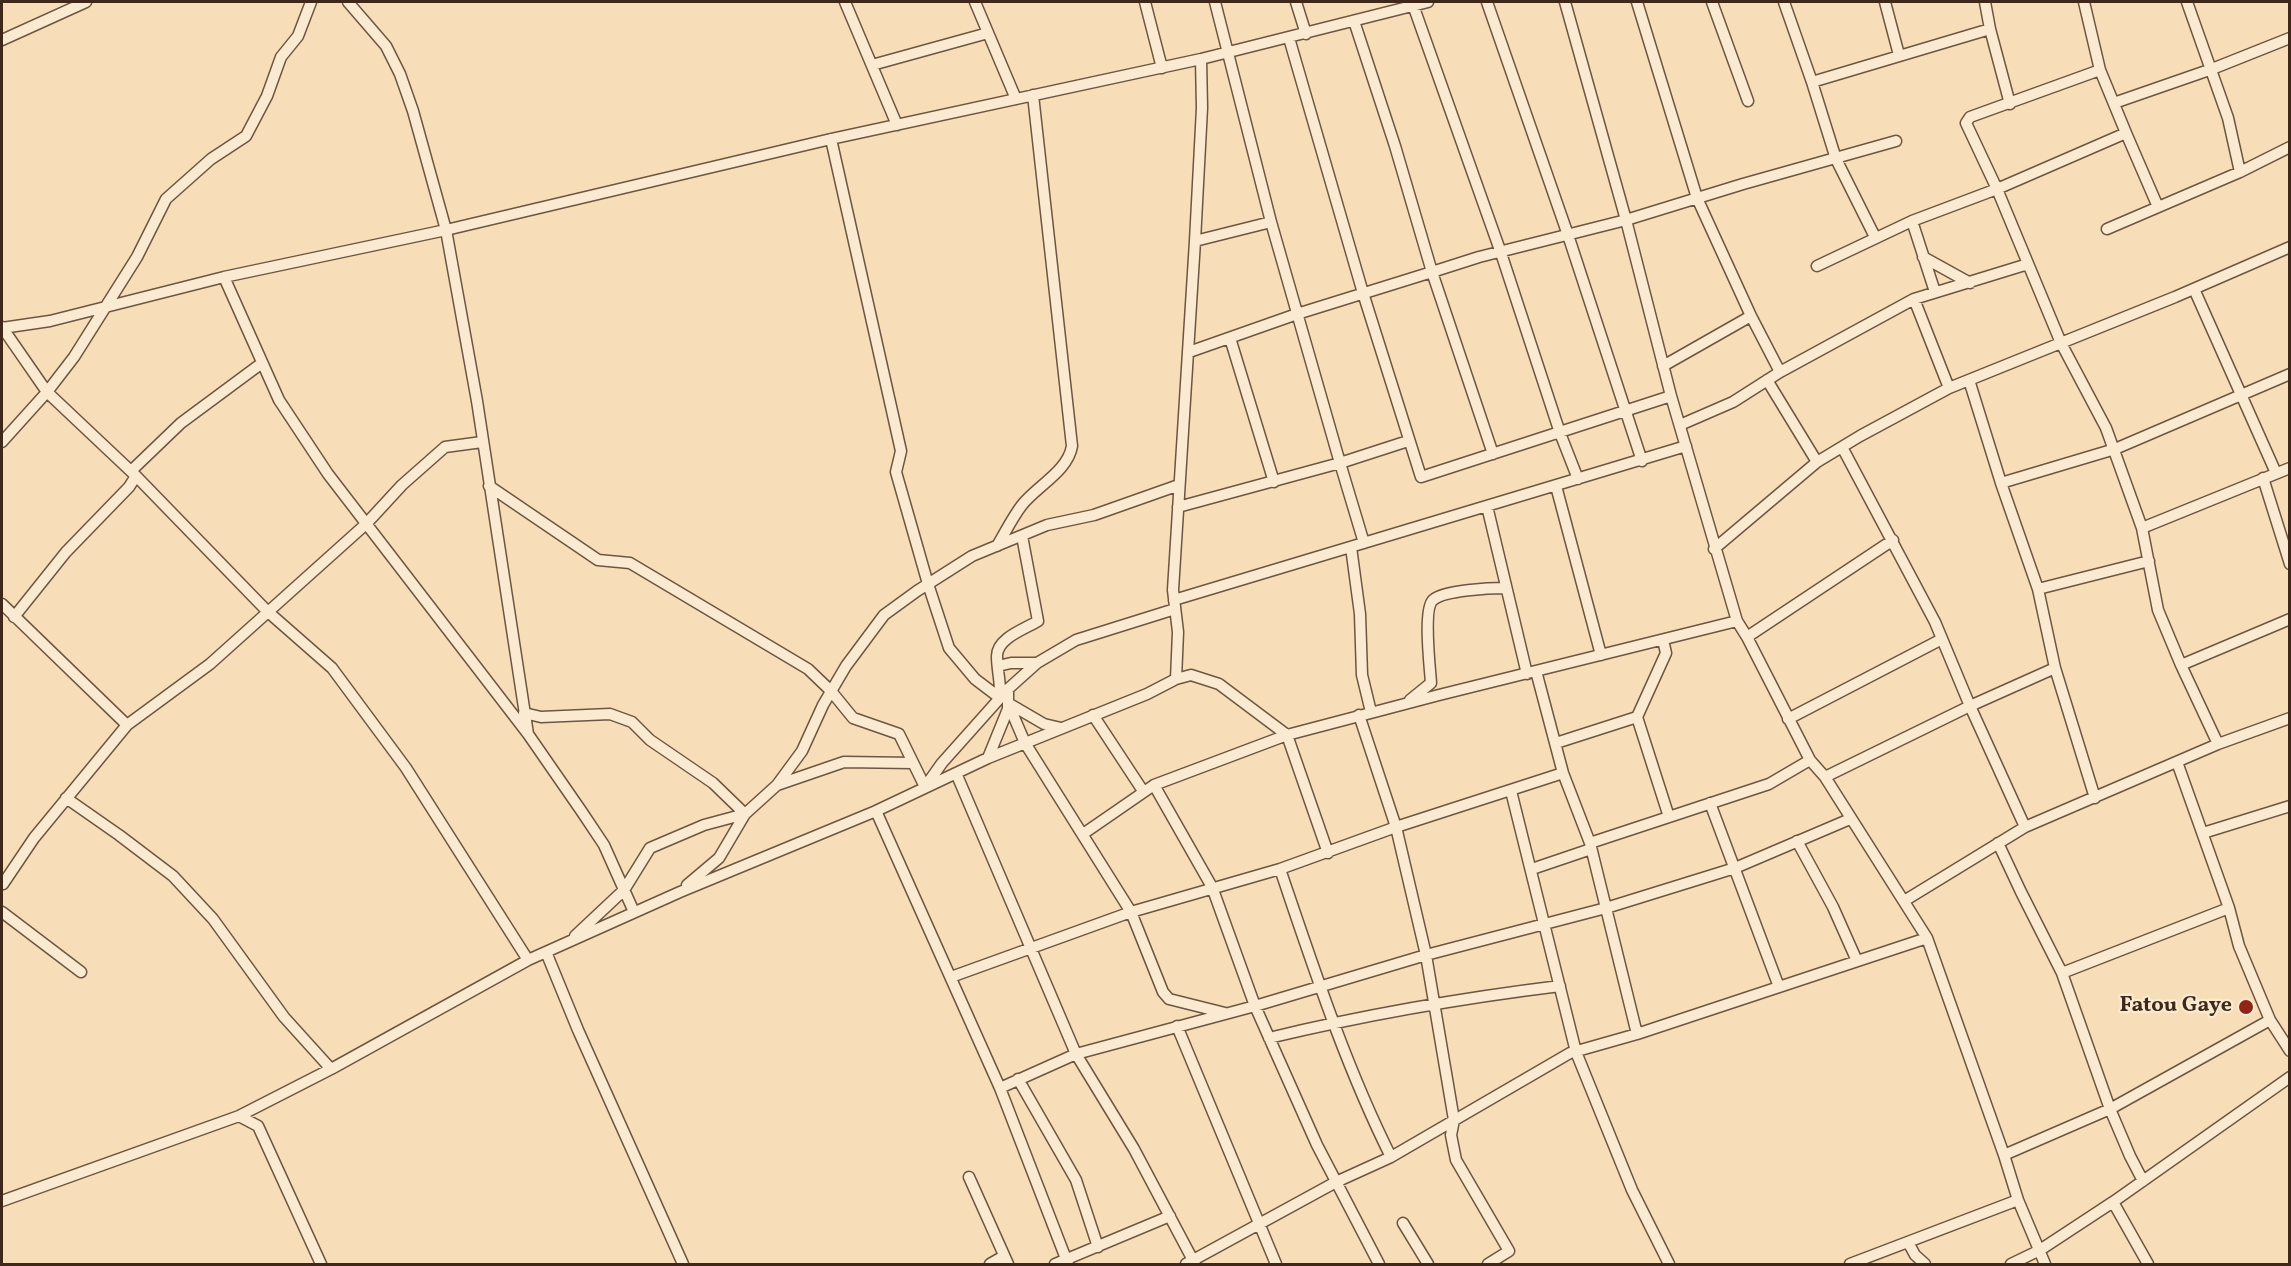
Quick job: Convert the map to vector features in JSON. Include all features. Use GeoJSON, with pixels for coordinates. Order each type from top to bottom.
{"type":"FeatureCollection","features":[{"type":"Feature","properties":{"kind":"street"},"geometry":{"type":"LineString","coordinates":[[2,40],[86,2]]}},
{"type":"Feature","properties":{"kind":"street"},"geometry":{"type":"LineString","coordinates":[[2,442],[47,392],[74,357],[137,257],[166,199],[211,159],[246,136],[267,96],[281,57],[298,36],[311,2]]}},
{"type":"Feature","properties":{"kind":"street"},"geometry":{"type":"LineString","coordinates":[[348,2],[386,46],[400,74],[413,111],[446,230],[466,334],[528,734]]}},
{"type":"Feature","properties":{"kind":"street"},"geometry":{"type":"LineString","coordinates":[[845,2],[897,125]]}},
{"type":"Feature","properties":{"kind":"street"},"geometry":{"type":"LineString","coordinates":[[975,2],[1016,99]]}},
{"type":"Feature","properties":{"kind":"street"},"geometry":{"type":"LineString","coordinates":[[1145,2],[1162,68]]}},
{"type":"Feature","properties":{"kind":"street"},"geometry":{"type":"LineString","coordinates":[[1215,2],[1271,222],[1364,543]]}},
{"type":"Feature","properties":{"kind":"street"},"geometry":{"type":"LineString","coordinates":[[1296,2],[1306,34]]}},
{"type":"Feature","properties":{"kind":"street"},"geometry":{"type":"LineString","coordinates":[[528,960],[406,768],[332,668],[267,611],[134,474],[47,392],[2,327],[50,321],[224,277],[446,230],[831,139],[1162,68],[1428,2]]}},
{"type":"Feature","properties":{"kind":"street"},"geometry":{"type":"LineString","coordinates":[[1487,2],[1568,236],[1642,461]]}},
{"type":"Feature","properties":{"kind":"street"},"geometry":{"type":"LineString","coordinates":[[1565,2],[1626,220],[1671,396],[1714,549],[1737,621],[1810,760],[1825,777],[1927,938],[2018,1200],[2045,1264]]}},
{"type":"Feature","properties":{"kind":"street"},"geometry":{"type":"LineString","coordinates":[[1637,2],[1697,198],[1751,316],[1780,372]]}},
{"type":"Feature","properties":{"kind":"street"},"geometry":{"type":"LineString","coordinates":[[1712,2],[1748,101]]}},
{"type":"Feature","properties":{"kind":"street"},"geometry":{"type":"LineString","coordinates":[[1784,2],[1836,159],[1875,237]]}},
{"type":"Feature","properties":{"kind":"street"},"geometry":{"type":"LineString","coordinates":[[1885,2],[1899,55]]}},
{"type":"Feature","properties":{"kind":"street"},"geometry":{"type":"LineString","coordinates":[[1985,2],[2010,104]]}},
{"type":"Feature","properties":{"kind":"street"},"geometry":{"type":"LineString","coordinates":[[2187,2],[2228,118],[2240,172]]}},
{"type":"Feature","properties":{"kind":"street"},"geometry":{"type":"LineString","coordinates":[[2088,3],[2100,70],[2158,207]]}},
{"type":"Feature","properties":{"kind":"street"},"geometry":{"type":"LineString","coordinates":[[1413,4],[1501,253],[1560,433],[1578,479]]}},
{"type":"Feature","properties":{"kind":"street"},"geometry":{"type":"LineString","coordinates":[[1354,21],[1395,146],[1432,272],[1492,454]]}},
{"type":"Feature","properties":{"kind":"street"},"geometry":{"type":"LineString","coordinates":[[1812,82],[1990,29]]}},
{"type":"Feature","properties":{"kind":"street"},"geometry":{"type":"LineString","coordinates":[[872,65],[988,33]]}},
{"type":"Feature","properties":{"kind":"street"},"geometry":{"type":"LineString","coordinates":[[1289,38],[1363,293],[1421,477],[1671,396]]}},
{"type":"Feature","properties":{"kind":"street"},"geometry":{"type":"LineString","coordinates":[[2114,103],[2212,69],[2289,38]]}},
{"type":"Feature","properties":{"kind":"street"},"geometry":{"type":"LineString","coordinates":[[1176,679],[1178,632],[1175,604],[1178,507],[1202,108],[1201,59]]}},
{"type":"Feature","properties":{"kind":"street"},"geometry":{"type":"LineString","coordinates":[[2100,70],[1970,117],[1966,123],[1997,189],[2061,343],[2115,449],[2142,528],[2158,610],[2218,744]]}},
{"type":"Feature","properties":{"kind":"street"},"geometry":{"type":"LineString","coordinates":[[996,546],[1022,505],[1060,468],[1071,454],[1072,446],[1033,95]]}},
{"type":"Feature","properties":{"kind":"street"},"geometry":{"type":"LineString","coordinates":[[1816,266],[1912,220],[1997,189],[2126,133]]}},
{"type":"Feature","properties":{"kind":"street"},"geometry":{"type":"LineString","coordinates":[[831,139],[902,451],[896,472],[949,648],[975,679],[1004,700],[1044,724],[1060,728]]}},
{"type":"Feature","properties":{"kind":"street"},"geometry":{"type":"LineString","coordinates":[[1189,352],[1297,314],[1479,257],[1626,220],[1896,141]]}},
{"type":"Feature","properties":{"kind":"street"},"geometry":{"type":"LineString","coordinates":[[2106,229],[2240,172],[2289,147]]}},
{"type":"Feature","properties":{"kind":"street"},"geometry":{"type":"LineString","coordinates":[[1912,220],[1935,291]]}},
{"type":"Feature","properties":{"kind":"street"},"geometry":{"type":"LineString","coordinates":[[1195,241],[1271,222]]}},
{"type":"Feature","properties":{"kind":"street"},"geometry":{"type":"LineString","coordinates":[[1714,549],[1817,462],[1949,388],[2287,248],[2289,261]]}},
{"type":"Feature","properties":{"kind":"street"},"geometry":{"type":"LineString","coordinates":[[1923,257],[1970,283]]}},
{"type":"Feature","properties":{"kind":"street"},"geometry":{"type":"LineString","coordinates":[[1680,425],[1733,402],[1780,372],[1914,299],[2028,264]]}},
{"type":"Feature","properties":{"kind":"street"},"geometry":{"type":"LineString","coordinates":[[224,277],[285,409],[328,474],[528,734],[604,845],[634,912]]}},
{"type":"Feature","properties":{"kind":"street"},"geometry":{"type":"LineString","coordinates":[[2194,288],[2276,473]]}},
{"type":"Feature","properties":{"kind":"street"},"geometry":{"type":"LineString","coordinates":[[1914,299],[1949,388]]}},
{"type":"Feature","properties":{"kind":"street"},"geometry":{"type":"LineString","coordinates":[[1663,366],[1751,316]]}},
{"type":"Feature","properties":{"kind":"street"},"geometry":{"type":"LineString","coordinates":[[1230,338],[1274,482]]}},
{"type":"Feature","properties":{"kind":"street"},"geometry":{"type":"LineString","coordinates":[[14,617],[66,552],[129,487],[134,474],[182,423],[262,363]]}},
{"type":"Feature","properties":{"kind":"street"},"geometry":{"type":"LineString","coordinates":[[2001,483],[2115,449],[2289,374]]}},
{"type":"Feature","properties":{"kind":"street"},"geometry":{"type":"LineString","coordinates":[[1767,380],[1817,462]]}},
{"type":"Feature","properties":{"kind":"street"},"geometry":{"type":"LineString","coordinates":[[1969,380],[2001,483],[2038,589],[2055,668],[2095,798]]}},
{"type":"Feature","properties":{"kind":"street"},"geometry":{"type":"LineString","coordinates":[[1178,507],[1274,482],[1408,441]]}},
{"type":"Feature","properties":{"kind":"street"},"geometry":{"type":"LineString","coordinates":[[2,884],[34,838],[127,725],[210,664],[366,524],[402,485],[445,447],[482,442]]}},
{"type":"Feature","properties":{"kind":"street"},"geometry":{"type":"LineString","coordinates":[[925,788],[942,763],[1004,700],[1008,689],[1037,663],[1076,640],[1175,604],[1351,547],[1686,446]]}},
{"type":"Feature","properties":{"kind":"street"},"geometry":{"type":"LineString","coordinates":[[1842,447],[1893,540],[1942,639],[2025,827]]}},
{"type":"Feature","properties":{"kind":"street"},"geometry":{"type":"LineString","coordinates":[[2142,528],[2289,468]]}},
{"type":"Feature","properties":{"kind":"street"},"geometry":{"type":"LineString","coordinates":[[2263,478],[2289,564]]}},
{"type":"Feature","properties":{"kind":"street"},"geometry":{"type":"LineString","coordinates":[[680,892],[719,858],[745,814],[777,785],[802,751],[831,691],[846,666],[884,615],[972,556],[1047,525],[1094,515],[1179,485]]}},
{"type":"Feature","properties":{"kind":"street"},"geometry":{"type":"LineString","coordinates":[[489,486],[598,560],[630,563],[808,669],[854,718],[899,734],[925,788]]}},
{"type":"Feature","properties":{"kind":"street"},"geometry":{"type":"LineString","coordinates":[[1556,486],[1602,655]]}},
{"type":"Feature","properties":{"kind":"street"},"geometry":{"type":"LineString","coordinates":[[1487,506],[1506,588],[1531,673],[1556,743],[1563,773],[1591,846],[1637,1034]]}},
{"type":"Feature","properties":{"kind":"street"},"geometry":{"type":"LineString","coordinates":[[988,758],[1008,709],[1004,700],[996,653],[1002,642],[1038,621],[1022,536]]}},
{"type":"Feature","properties":{"kind":"street"},"geometry":{"type":"LineString","coordinates":[[1747,637],[1893,540]]}},
{"type":"Feature","properties":{"kind":"street"},"geometry":{"type":"LineString","coordinates":[[1351,547],[1360,614],[1362,675],[1371,712]]}},
{"type":"Feature","properties":{"kind":"street"},"geometry":{"type":"LineString","coordinates":[[2038,589],[2149,561]]}},
{"type":"Feature","properties":{"kind":"street"},"geometry":{"type":"LineString","coordinates":[[1407,703],[1431,683],[1428,634],[1429,606],[1433,599],[1479,588],[1506,588]]}},
{"type":"Feature","properties":{"kind":"street"},"geometry":{"type":"LineString","coordinates":[[2,604],[127,725]]}},
{"type":"Feature","properties":{"kind":"street"},"geometry":{"type":"LineString","coordinates":[[2181,665],[2289,619]]}},
{"type":"Feature","properties":{"kind":"street"},"geometry":{"type":"LineString","coordinates":[[1083,834],[1154,785],[1287,735],[1737,621]]}},
{"type":"Feature","properties":{"kind":"street"},"geometry":{"type":"LineString","coordinates":[[1788,719],[1942,639]]}},
{"type":"Feature","properties":{"kind":"street"},"geometry":{"type":"LineString","coordinates":[[1663,640],[1666,653],[1637,717],[1669,817]]}},
{"type":"Feature","properties":{"kind":"street"},"geometry":{"type":"LineString","coordinates":[[998,666],[1011,663],[1037,663]]}},
{"type":"Feature","properties":{"kind":"street"},"geometry":{"type":"LineString","coordinates":[[1825,777],[1970,706],[2055,668]]}},
{"type":"Feature","properties":{"kind":"street"},"geometry":{"type":"LineString","coordinates":[[3,1198],[239,1116],[331,1069],[528,960],[680,892],[876,811],[988,758],[1093,714],[1148,694],[1176,679],[1191,675],[1219,684],[1287,735],[1328,853]]}},
{"type":"Feature","properties":{"kind":"street"},"geometry":{"type":"LineString","coordinates":[[1004,700],[1025,743],[1131,912],[1163,992],[1169,999],[1227,1013]]}},
{"type":"Feature","properties":{"kind":"street"},"geometry":{"type":"LineString","coordinates":[[524,713],[542,717],[610,714],[632,722],[650,740],[713,783],[745,814]]}},
{"type":"Feature","properties":{"kind":"street"},"geometry":{"type":"LineString","coordinates":[[1093,714],[1143,791]]}},
{"type":"Feature","properties":{"kind":"street"},"geometry":{"type":"LineString","coordinates":[[1359,715],[1396,827],[1426,954],[1454,1120],[1451,1135],[1456,1160],[1509,1251],[1488,1264]]}},
{"type":"Feature","properties":{"kind":"street"},"geometry":{"type":"LineString","coordinates":[[1556,743],[1637,717]]}},
{"type":"Feature","properties":{"kind":"street"},"geometry":{"type":"LineString","coordinates":[[1904,902],[2025,827],[2218,744],[2289,718]]}},
{"type":"Feature","properties":{"kind":"street"},"geometry":{"type":"LineString","coordinates":[[1532,869],[1669,817],[1769,784],[1810,760]]}},
{"type":"Feature","properties":{"kind":"street"},"geometry":{"type":"LineString","coordinates":[[777,785],[844,762],[913,763]]}},
{"type":"Feature","properties":{"kind":"street"},"geometry":{"type":"LineString","coordinates":[[2177,762],[2229,908],[2239,946],[2270,1020],[2289,1051]]}},
{"type":"Feature","properties":{"kind":"street"},"geometry":{"type":"LineString","coordinates":[[956,773],[1029,948],[1076,1053],[1134,1149],[1170,1216],[1191,1263],[1336,1182],[1391,1157],[1576,1052],[1927,938]]}},
{"type":"Feature","properties":{"kind":"street"},"geometry":{"type":"LineString","coordinates":[[951,976],[1131,912],[1280,869],[1396,827],[1563,773]]}},
{"type":"Feature","properties":{"kind":"street"},"geometry":{"type":"LineString","coordinates":[[1154,785],[1212,887],[1269,1038],[1317,1144],[1380,1264]]}},
{"type":"Feature","properties":{"kind":"street"},"geometry":{"type":"LineString","coordinates":[[1511,791],[1576,1052],[1632,1190],[1669,1264]]}},
{"type":"Feature","properties":{"kind":"street"},"geometry":{"type":"LineString","coordinates":[[66,798],[173,876],[213,919],[284,1017],[331,1069]]}},
{"type":"Feature","properties":{"kind":"street"},"geometry":{"type":"LineString","coordinates":[[1710,803],[1779,987]]}},
{"type":"Feature","properties":{"kind":"street"},"geometry":{"type":"LineString","coordinates":[[2203,833],[2289,806]]}},
{"type":"Feature","properties":{"kind":"street"},"geometry":{"type":"LineString","coordinates":[[876,811],[1000,1088],[1067,1262]]}},
{"type":"Feature","properties":{"kind":"street"},"geometry":{"type":"LineString","coordinates":[[568,942],[624,890],[650,848],[704,825],[745,814]]}},
{"type":"Feature","properties":{"kind":"street"},"geometry":{"type":"LineString","coordinates":[[1000,1088],[1076,1053],[1255,1006],[1426,954],[1606,908],[1735,868],[1850,819]]}},
{"type":"Feature","properties":{"kind":"street"},"geometry":{"type":"LineString","coordinates":[[1797,841],[1833,907],[1857,961]]}},
{"type":"Feature","properties":{"kind":"street"},"geometry":{"type":"LineString","coordinates":[[1998,843],[2020,892],[2062,973],[2110,1109],[2143,1181]]}},
{"type":"Feature","properties":{"kind":"street"},"geometry":{"type":"LineString","coordinates":[[1280,869],[1320,987],[1366,1107],[1391,1157]]}},
{"type":"Feature","properties":{"kind":"street"},"geometry":{"type":"LineString","coordinates":[[2062,973],[2229,908]]}},
{"type":"Feature","properties":{"kind":"street"},"geometry":{"type":"LineString","coordinates":[[2,912],[81,972]]}},
{"type":"Feature","properties":{"kind":"street"},"geometry":{"type":"LineString","coordinates":[[546,952],[586,1049],[683,1264]]}},
{"type":"Feature","properties":{"kind":"street"},"geometry":{"type":"LineString","coordinates":[[1269,1038],[1334,1022],[1477,996],[1560,986]]}},
{"type":"Feature","properties":{"kind":"street"},"geometry":{"type":"LineString","coordinates":[[2004,1155],[2110,1109],[2270,1020]]}},
{"type":"Feature","properties":{"kind":"street"},"geometry":{"type":"LineString","coordinates":[[1177,1026],[1276,1264]]}},
{"type":"Feature","properties":{"kind":"street"},"geometry":{"type":"LineString","coordinates":[[2011,1264],[2040,1250],[2114,1202],[2289,1077]]}},
{"type":"Feature","properties":{"kind":"street"},"geometry":{"type":"LineString","coordinates":[[1018,1079],[1076,1180],[1098,1247]]}},
{"type":"Feature","properties":{"kind":"street"},"geometry":{"type":"LineString","coordinates":[[239,1116],[258,1126],[321,1264]]}},
{"type":"Feature","properties":{"kind":"street"},"geometry":{"type":"LineString","coordinates":[[969,1177],[1006,1260],[990,1264]]}},
{"type":"Feature","properties":{"kind":"street"},"geometry":{"type":"LineString","coordinates":[[1850,1264],[2018,1200]]}},
{"type":"Feature","properties":{"kind":"street"},"geometry":{"type":"LineString","coordinates":[[2114,1202],[2148,1264]]}},
{"type":"Feature","properties":{"kind":"street"},"geometry":{"type":"LineString","coordinates":[[1055,1264],[1067,1262],[1170,1216]]}},
{"type":"Feature","properties":{"kind":"street"},"geometry":{"type":"LineString","coordinates":[[1403,1223],[1428,1264]]}},
{"type":"Feature","properties":{"kind":"street"},"geometry":{"type":"LineString","coordinates":[[1908,1242],[1915,1255],[1925,1264]]}},
{"type":"Feature","properties":{"kind":"place","name":"Fatou Gaye"},"geometry":{"type":"Point","coordinates":[2246,1007]}}]}
